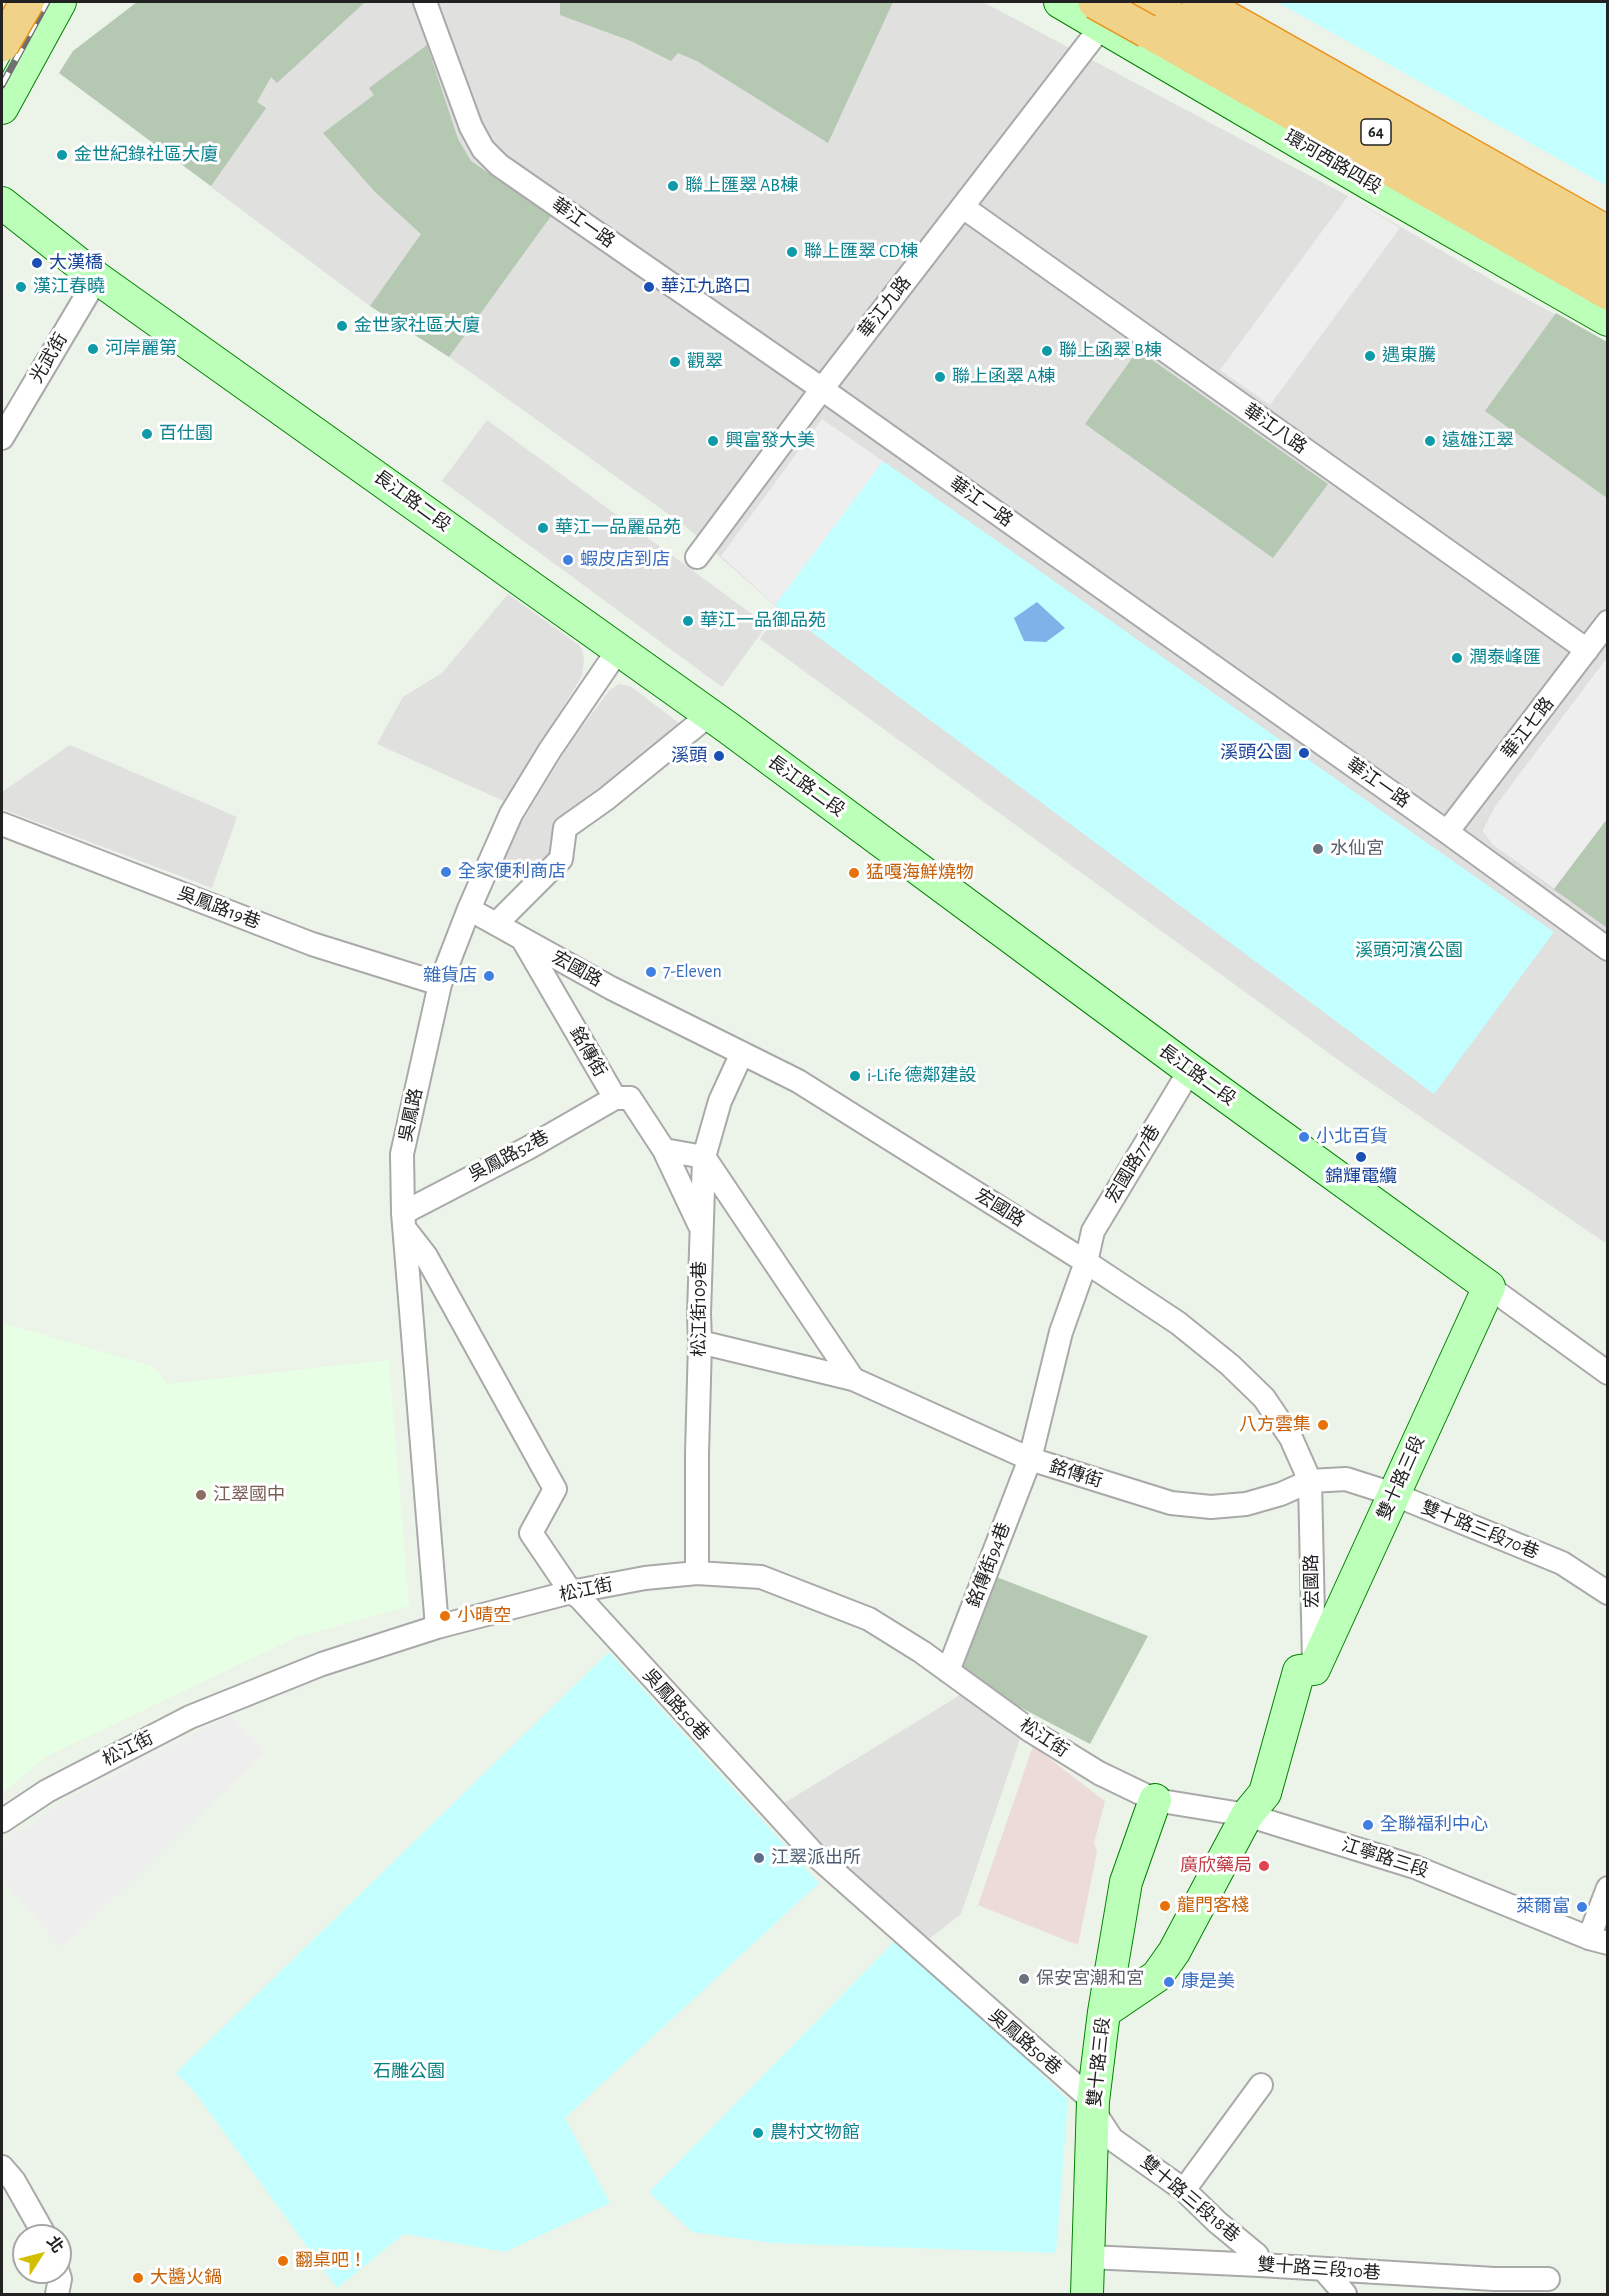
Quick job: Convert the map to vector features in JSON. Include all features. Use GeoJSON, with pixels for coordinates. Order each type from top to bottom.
{"type":"FeatureCollection","features":[{"type":"Feature","properties":{"kind":"highway","name":"64"},"geometry":{"type":"LineString","coordinates":[[1145,2],[1608,263]]}},
{"type":"Feature","properties":{"kind":"highway","name":"64"},"geometry":{"type":"LineString","coordinates":[[1199,2],[1608,233]]}},
{"type":"Feature","properties":{"kind":"highway"},"geometry":{"type":"LineString","coordinates":[[2,45],[42,6]]}},
{"type":"Feature","properties":{"kind":"highway"},"geometry":{"type":"LineString","coordinates":[[1105,10],[1608,293]]}},
{"type":"Feature","properties":{"kind":"street","name":"華江一路"},"geometry":{"type":"LineString","coordinates":[[425,2],[471,127],[483,149],[499,165],[822,389],[1447,832],[1608,949]]}},
{"type":"Feature","properties":{"kind":"street","name":"環河西路四段"},"geometry":{"type":"LineString","coordinates":[[1060,2],[1105,10],[1370,184],[1608,320]]}},
{"type":"Feature","properties":{"kind":"street"},"geometry":{"type":"LineString","coordinates":[[1157,2],[1608,258]]}},
{"type":"Feature","properties":{"kind":"street"},"geometry":{"type":"LineString","coordinates":[[1217,2],[1608,228]]}},
{"type":"Feature","properties":{"kind":"street"},"geometry":{"type":"LineString","coordinates":[[2,66],[42,6]]}},
{"type":"Feature","properties":{"kind":"street"},"geometry":{"type":"LineString","coordinates":[[2,108],[42,6]]}},
{"type":"Feature","properties":{"kind":"street","name":"華江九路"},"geometry":{"type":"LineString","coordinates":[[697,557],[822,389],[963,207],[1105,10]]}},
{"type":"Feature","properties":{"kind":"street","name":"長江路二段"},"geometry":{"type":"LineString","coordinates":[[2,203],[97,278],[709,715],[1190,1070],[1608,1373]]}},
{"type":"Feature","properties":{"kind":"street","name":"華江八路"},"geometry":{"type":"LineString","coordinates":[[963,207],[1587,650]]}},
{"type":"Feature","properties":{"kind":"street","name":"光武街"},"geometry":{"type":"LineString","coordinates":[[2,438],[97,278]]}},
{"type":"Feature","properties":{"kind":"street","name":"華江七路"},"geometry":{"type":"LineString","coordinates":[[1447,832],[1608,622]]}},
{"type":"Feature","properties":{"kind":"street","name":"吳鳳路"},"geometry":{"type":"LineString","coordinates":[[437,1628],[404,1221],[402,1154],[440,984],[469,909],[511,814],[550,750],[618,650]]}},
{"type":"Feature","properties":{"kind":"street"},"geometry":{"type":"LineString","coordinates":[[496,924],[561,859],[565,828],[606,799],[709,715]]}},
{"type":"Feature","properties":{"kind":"street","name":"吳鳳路19巷"},"geometry":{"type":"LineString","coordinates":[[2,824],[312,944],[440,984]]}},
{"type":"Feature","properties":{"kind":"street","name":"宏國路"},"geometry":{"type":"LineString","coordinates":[[469,909],[611,988],[798,1081],[1086,1262],[1178,1323],[1230,1365],[1264,1398],[1291,1438],[1310,1481],[1314,1669]]}},
{"type":"Feature","properties":{"kind":"street","name":"銘傳街"},"geometry":{"type":"LineString","coordinates":[[523,939],[615,1098],[630,1098],[664,1150],[701,1228]]}},
{"type":"Feature","properties":{"kind":"street","name":"松江街109巷"},"geometry":{"type":"LineString","coordinates":[[697,1573],[699,1314],[704,1157],[720,1101],[742,1053]]}},
{"type":"Feature","properties":{"kind":"street","name":"宏國路77巷"},"geometry":{"type":"LineString","coordinates":[[1030,1460],[1061,1332],[1086,1262],[1093,1231],[1190,1070]]}},
{"type":"Feature","properties":{"kind":"street","name":"吳鳳路52巷"},"geometry":{"type":"LineString","coordinates":[[404,1221],[615,1098]]}},
{"type":"Feature","properties":{"kind":"street"},"geometry":{"type":"LineString","coordinates":[[664,1150],[704,1157],[853,1379]]}},
{"type":"Feature","properties":{"kind":"street","name":"吳鳳路50巷"},"geometry":{"type":"LineString","coordinates":[[404,1221],[426,1256],[555,1489],[531,1533],[571,1592],[580,1599],[813,1853],[1093,2106]]}},
{"type":"Feature","properties":{"kind":"street","name":"雙十路三段"},"geometry":{"type":"LineString","coordinates":[[1314,1669],[1489,1287]]}},
{"type":"Feature","properties":{"kind":"street","name":"銘傳街"},"geometry":{"type":"LineString","coordinates":[[700,1342],[853,1379],[1030,1460],[1171,1503],[1201,1506],[1246,1504],[1281,1494],[1310,1481]]}},
{"type":"Feature","properties":{"kind":"street","name":"銘傳街94巷"},"geometry":{"type":"LineString","coordinates":[[948,1671],[1030,1460]]}},
{"type":"Feature","properties":{"kind":"street","name":"雙十路三段70巷"},"geometry":{"type":"LineString","coordinates":[[1310,1481],[1346,1479],[1393,1494],[1562,1563],[1608,1593]]}},
{"type":"Feature","properties":{"kind":"street","name":"松江街"},"geometry":{"type":"LineString","coordinates":[[2,1821],[47,1791],[190,1717],[322,1664],[437,1628],[571,1592],[645,1578],[697,1573],[761,1577],[869,1619],[948,1671],[1031,1731],[1099,1773],[1155,1800]]}},
{"type":"Feature","properties":{"kind":"street"},"geometry":{"type":"LineString","coordinates":[[1104,2012],[1157,1976],[1174,1952],[1247,1815],[1265,1793],[1299,1671],[1314,1669]]}},
{"type":"Feature","properties":{"kind":"street","name":"雙十路三段"},"geometry":{"type":"LineString","coordinates":[[1087,2295],[1093,2106],[1104,2012],[1126,1882],[1155,1800]]}},
{"type":"Feature","properties":{"kind":"street","name":"江寧路三段"},"geometry":{"type":"LineString","coordinates":[[1155,1800],[1247,1815],[1415,1867],[1598,1941]]}},
{"type":"Feature","properties":{"kind":"street"},"geometry":{"type":"LineString","coordinates":[[1598,1941],[1608,1888]]}},
{"type":"Feature","properties":{"kind":"street"},"geometry":{"type":"LineString","coordinates":[[1184,2190],[1261,2085]]}},
{"type":"Feature","properties":{"kind":"street","name":"雙十路三段18巷"},"geometry":{"type":"LineString","coordinates":[[1093,2106],[1112,2139],[1184,2190],[1217,2222],[1257,2255],[1260,2265]]}},
{"type":"Feature","properties":{"kind":"street"},"geometry":{"type":"LineString","coordinates":[[2,2167],[14,2181],[38,2224]]}},
{"type":"Feature","properties":{"kind":"street","name":"雙十路三段10巷"},"geometry":{"type":"LineString","coordinates":[[1089,2257],[1494,2280],[1548,2279]]}},
{"type":"Feature","properties":{"kind":"street"},"geometry":{"type":"LineString","coordinates":[[1323,2269],[1345,2295]]}},
{"type":"Feature","properties":{"kind":"shaded area"},"geometry":{"type":"Polygon","coordinates":[[[137,2],[365,2],[277,83],[271,77],[257,102],[266,108],[211,186],[59,73],[73,51],[137,2]]]}},
{"type":"Feature","properties":{"kind":"shaded area"},"geometry":{"type":"Polygon","coordinates":[[[138,2],[983,2],[1348,196],[1495,282],[1607,342],[1607,1244],[1355,1072],[760,639],[780,610],[685,526],[449,357],[370,306],[59,73],[138,2]]]}},
{"type":"Feature","properties":{"kind":"shaded area"},"geometry":{"type":"Polygon","coordinates":[[[560,2],[893,2],[828,143],[697,61],[678,53],[671,61],[631,41],[560,15],[560,2]]]}},
{"type":"Feature","properties":{"kind":"shaded area"},"geometry":{"type":"Polygon","coordinates":[[[427,45],[458,139],[471,161],[551,216],[449,357],[370,306],[421,234],[375,192],[323,133],[374,95],[369,88],[427,45]]]}},
{"type":"Feature","properties":{"kind":"shaded area"},"geometry":{"type":"Polygon","coordinates":[[[1348,196],[1400,228],[1270,405],[1220,370],[1348,196]]]}},
{"type":"Feature","properties":{"kind":"shaded area"},"geometry":{"type":"Polygon","coordinates":[[[1556,313],[1607,342],[1607,498],[1485,411],[1556,313]]]}},
{"type":"Feature","properties":{"kind":"shaded area"},"geometry":{"type":"Polygon","coordinates":[[[1138,350],[1328,484],[1273,558],[1085,424],[1138,350]]]}},
{"type":"Feature","properties":{"kind":"shaded area"},"geometry":{"type":"Polygon","coordinates":[[[822,419],[883,461],[775,605],[721,556],[822,419]]]}},
{"type":"Feature","properties":{"kind":"shaded area"},"geometry":{"type":"Polygon","coordinates":[[[487,420],[767,625],[722,687],[442,481],[487,420]]]}},
{"type":"Feature","properties":{"kind":"shaded area"},"geometry":{"type":"Polygon","coordinates":[[[508,594],[579,645],[584,661],[582,676],[506,802],[377,744],[403,697],[442,673],[508,594]]]}},
{"type":"Feature","properties":{"kind":"shaded area"},"geometry":{"type":"Polygon","coordinates":[[[1037,602],[1065,628],[1046,642],[1024,641],[1014,618],[1037,602]]]}},
{"type":"Feature","properties":{"kind":"shaded area"},"geometry":{"type":"Polygon","coordinates":[[[1607,657],[1607,928],[1493,845],[1482,831],[1495,806],[1607,657]]]}},
{"type":"Feature","properties":{"kind":"shaded area"},"geometry":{"type":"Polygon","coordinates":[[[1607,657],[1607,819],[1554,889],[1493,845],[1482,831],[1495,806],[1607,657]]]}},
{"type":"Feature","properties":{"kind":"shaded area"},"geometry":{"type":"Polygon","coordinates":[[[619,684],[630,686],[684,727],[611,785],[555,858],[533,880],[502,863],[512,838],[574,737],[610,690],[619,684]]]}},
{"type":"Feature","properties":{"kind":"shaded area"},"geometry":{"type":"Polygon","coordinates":[[[70,745],[237,817],[212,888],[2,809],[2,792],[70,745]]]}},
{"type":"Feature","properties":{"kind":"shaded area","name":"江翠國中"},"geometry":{"type":"Polygon","coordinates":[[[2,1323],[152,1366],[168,1384],[389,1360],[409,1606],[297,1637],[45,1757],[2,1794],[2,1323]]]}},
{"type":"Feature","properties":{"kind":"shaded area"},"geometry":{"type":"Polygon","coordinates":[[[994,1576],[1148,1636],[1090,1744],[957,1674],[994,1576]]]}},
{"type":"Feature","properties":{"kind":"shaded area"},"geometry":{"type":"Polygon","coordinates":[[[965,1692],[1022,1733],[961,1914],[925,1942],[781,1805],[965,1692]]]}},
{"type":"Feature","properties":{"kind":"shaded area"},"geometry":{"type":"Polygon","coordinates":[[[230,1716],[265,1752],[62,1947],[2,1879],[2,1844],[73,1796],[230,1716]]]}},
{"type":"Feature","properties":{"kind":"shaded area"},"geometry":{"type":"Polygon","coordinates":[[[1033,1746],[1105,1801],[1094,1843],[1097,1852],[1078,1945],[978,1905],[1033,1746]]]}},
{"type":"Feature","properties":{"kind":"green space"},"geometry":{"type":"Polygon","coordinates":[[[1277,2],[1607,2],[1607,186],[1277,2]]]}},
{"type":"Feature","properties":{"kind":"green space","name":"溪頭河濱公園"},"geometry":{"type":"Polygon","coordinates":[[[883,461],[1554,932],[1434,1094],[775,605],[883,461]]]}},
{"type":"Feature","properties":{"kind":"green space","name":"石雕公園"},"geometry":{"type":"Polygon","coordinates":[[[609,1652],[819,1883],[565,2118],[610,2203],[505,2252],[404,2234],[337,2288],[194,2091],[176,2073],[609,1652]]]}},
{"type":"Feature","properties":{"kind":"green space"},"geometry":{"type":"Polygon","coordinates":[[[894,1942],[1009,2042],[1068,2100],[1056,2253],[772,2243],[692,2232],[649,2192],[894,1942]]]}},
{"type":"Feature","properties":{"kind":"railway"},"geometry":{"type":"LineString","coordinates":[[2,8],[5,2]]}},
{"type":"Feature","properties":{"kind":"railway"},"geometry":{"type":"LineString","coordinates":[[2,85],[47,2]]}},
{"type":"Feature","properties":{"kind":"place","name":"金世紀錄社區大廈"},"geometry":{"type":"Point","coordinates":[62,155]}},
{"type":"Feature","properties":{"kind":"place","name":"聯上匯翠 AB棟"},"geometry":{"type":"Point","coordinates":[673,186]}},
{"type":"Feature","properties":{"kind":"place","name":"聯上匯翠 CD棟"},"geometry":{"type":"Point","coordinates":[792,252]}},
{"type":"Feature","properties":{"kind":"place","name":"大漢橋"},"geometry":{"type":"Point","coordinates":[37,263]}},
{"type":"Feature","properties":{"kind":"place","name":"漢江春曉"},"geometry":{"type":"Point","coordinates":[21,287]}},
{"type":"Feature","properties":{"kind":"place","name":"華江九路口"},"geometry":{"type":"Point","coordinates":[649,287]}},
{"type":"Feature","properties":{"kind":"place","name":"金世家社區大廈"},"geometry":{"type":"Point","coordinates":[342,326]}},
{"type":"Feature","properties":{"kind":"place","name":"河岸麗第"},"geometry":{"type":"Point","coordinates":[93,349]}},
{"type":"Feature","properties":{"kind":"place","name":"聯上函翠 B棟"},"geometry":{"type":"Point","coordinates":[1047,351]}},
{"type":"Feature","properties":{"kind":"place","name":"遇東騰"},"geometry":{"type":"Point","coordinates":[1370,356]}},
{"type":"Feature","properties":{"kind":"place","name":"觀翠"},"geometry":{"type":"Point","coordinates":[675,362]}},
{"type":"Feature","properties":{"kind":"place","name":"聯上函翠 A棟"},"geometry":{"type":"Point","coordinates":[940,377]}},
{"type":"Feature","properties":{"kind":"place","name":"百仕園"},"geometry":{"type":"Point","coordinates":[147,434]}},
{"type":"Feature","properties":{"kind":"place","name":"興富發大美"},"geometry":{"type":"Point","coordinates":[713,441]}},
{"type":"Feature","properties":{"kind":"place","name":"遠雄江翠"},"geometry":{"type":"Point","coordinates":[1430,441]}},
{"type":"Feature","properties":{"kind":"place","name":"華江一品麗品苑"},"geometry":{"type":"Point","coordinates":[543,528]}},
{"type":"Feature","properties":{"kind":"place","name":"蝦皮店到店"},"geometry":{"type":"Point","coordinates":[568,560]}},
{"type":"Feature","properties":{"kind":"place","name":"華江一品御品苑"},"geometry":{"type":"Point","coordinates":[688,621]}},
{"type":"Feature","properties":{"kind":"place","name":"潤泰峰匯"},"geometry":{"type":"Point","coordinates":[1457,658]}},
{"type":"Feature","properties":{"kind":"place","name":"溪頭公園"},"geometry":{"type":"Point","coordinates":[1304,753]}},
{"type":"Feature","properties":{"kind":"place","name":"溪頭"},"geometry":{"type":"Point","coordinates":[719,756]}},
{"type":"Feature","properties":{"kind":"place","name":"水仙宮"},"geometry":{"type":"Point","coordinates":[1318,849]}},
{"type":"Feature","properties":{"kind":"place","name":"全家便利商店"},"geometry":{"type":"Point","coordinates":[446,872]}},
{"type":"Feature","properties":{"kind":"place","name":"猛嘎海鮮燒物"},"geometry":{"type":"Point","coordinates":[854,873]}},
{"type":"Feature","properties":{"kind":"place","name":"7-Eleven"},"geometry":{"type":"Point","coordinates":[651,972]}},
{"type":"Feature","properties":{"kind":"place","name":"雜貨店"},"geometry":{"type":"Point","coordinates":[489,976]}},
{"type":"Feature","properties":{"kind":"place","name":"i-Life 德鄰建設"},"geometry":{"type":"Point","coordinates":[855,1076]}},
{"type":"Feature","properties":{"kind":"place","name":"小北百貨"},"geometry":{"type":"Point","coordinates":[1304,1137]}},
{"type":"Feature","properties":{"kind":"place","name":"錦輝電纜"},"geometry":{"type":"Point","coordinates":[1361,1157]}},
{"type":"Feature","properties":{"kind":"place","name":"八方雲集"},"geometry":{"type":"Point","coordinates":[1323,1425]}},
{"type":"Feature","properties":{"kind":"place","name":"江翠國中"},"geometry":{"type":"Point","coordinates":[201,1495]}},
{"type":"Feature","properties":{"kind":"place","name":"小晴空"},"geometry":{"type":"Point","coordinates":[445,1616]}},
{"type":"Feature","properties":{"kind":"place","name":"全聯福利中心"},"geometry":{"type":"Point","coordinates":[1368,1825]}},
{"type":"Feature","properties":{"kind":"place","name":"江翠派出所"},"geometry":{"type":"Point","coordinates":[759,1858]}},
{"type":"Feature","properties":{"kind":"place","name":"廣欣藥局"},"geometry":{"type":"Point","coordinates":[1264,1866]}},
{"type":"Feature","properties":{"kind":"place","name":"龍門客棧"},"geometry":{"type":"Point","coordinates":[1165,1906]}},
{"type":"Feature","properties":{"kind":"place","name":"萊爾富"},"geometry":{"type":"Point","coordinates":[1582,1907]}},
{"type":"Feature","properties":{"kind":"place","name":"保安宮潮和宮"},"geometry":{"type":"Point","coordinates":[1024,1979]}},
{"type":"Feature","properties":{"kind":"place","name":"康是美"},"geometry":{"type":"Point","coordinates":[1169,1982]}},
{"type":"Feature","properties":{"kind":"place","name":"農村文物館"},"geometry":{"type":"Point","coordinates":[758,2133]}},
{"type":"Feature","properties":{"kind":"place","name":"翻桌吧！"},"geometry":{"type":"Point","coordinates":[283,2261]}},
{"type":"Feature","properties":{"kind":"place","name":"大醬火鍋"},"geometry":{"type":"Point","coordinates":[138,2278]}}]}
